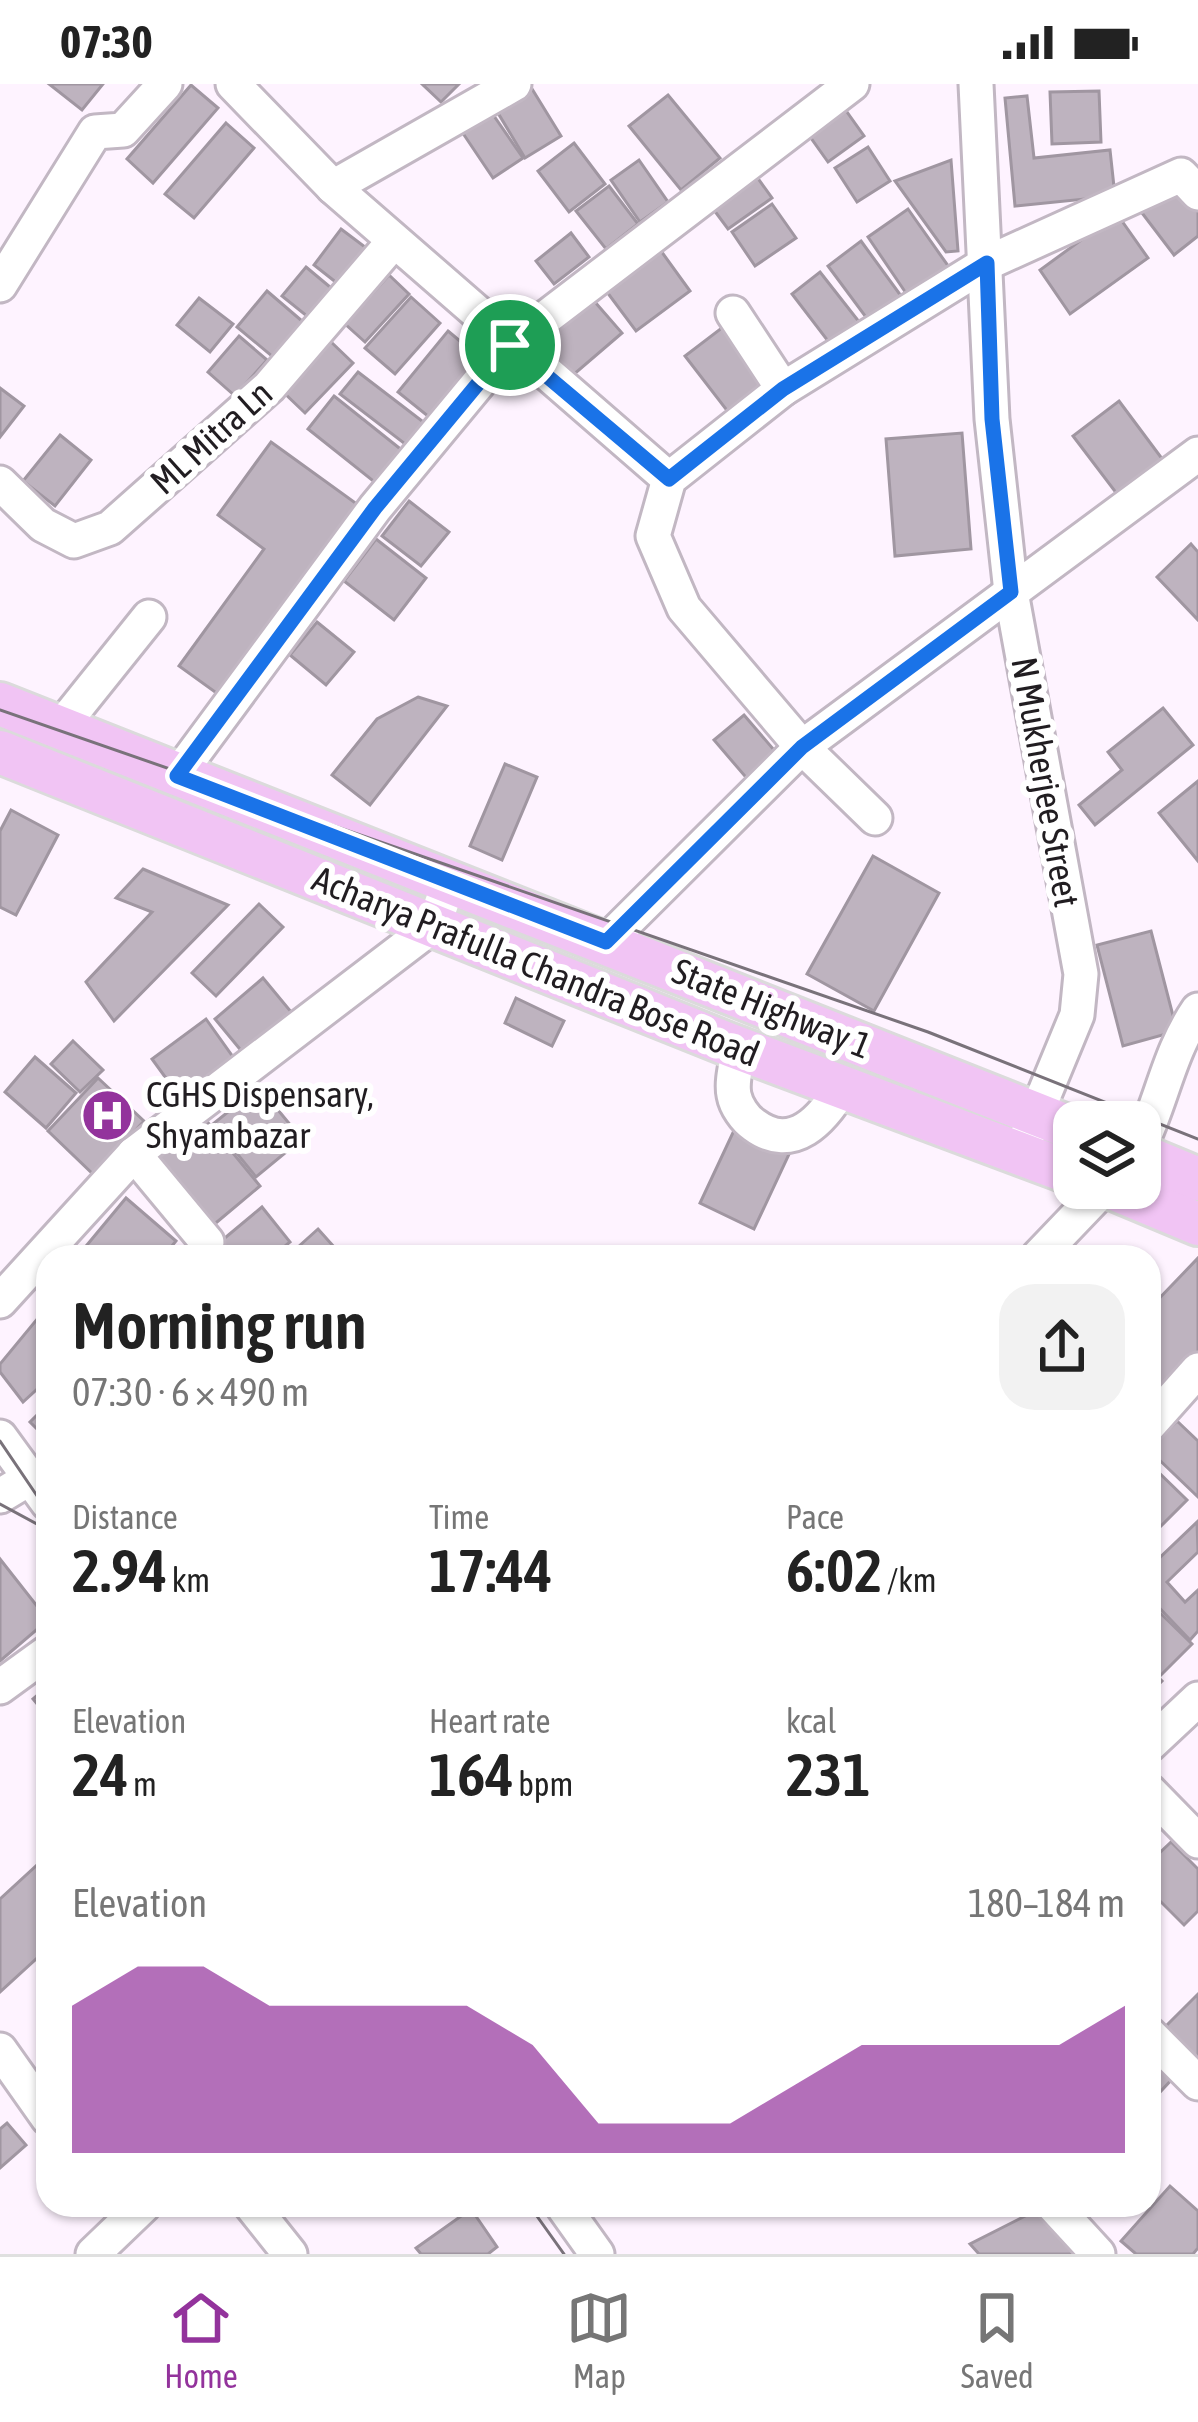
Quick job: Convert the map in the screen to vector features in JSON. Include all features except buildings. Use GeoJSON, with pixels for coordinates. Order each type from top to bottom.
{"type":"FeatureCollection","features":[{"type":"Feature","properties":{"kind":"main road","name":"State Highway 1"},"geometry":{"type":"LineString","coordinates":[[0,704],[177,776],[441,905],[606,942],[1053,1120]]}},
{"type":"Feature","properties":{"kind":"main road","name":"Acharya Prafulla Chandra Bose Road"},"geometry":{"type":"LineString","coordinates":[[0,752],[441,905],[739,1048],[1053,1166]]}},
{"type":"Feature","properties":{"kind":"main road"},"geometry":{"type":"LineString","coordinates":[[1161,1161],[1198,1179]]}},
{"type":"Feature","properties":{"kind":"main road"},"geometry":{"type":"LineString","coordinates":[[1160,1209],[1198,1224]]}},
{"type":"Feature","properties":{"kind":"street"},"geometry":{"type":"LineString","coordinates":[[0,285],[95,132],[123,130],[165,84]]}},
{"type":"Feature","properties":{"kind":"street"},"geometry":{"type":"LineString","coordinates":[[233,84],[333,187],[669,479]]}},
{"type":"Feature","properties":{"kind":"street"},"geometry":{"type":"LineString","coordinates":[[333,187],[514,84]]}},
{"type":"Feature","properties":{"kind":"street"},"geometry":{"type":"LineString","coordinates":[[177,776],[375,508],[510,345],[852,84]]}},
{"type":"Feature","properties":{"kind":"street","name":"N Mukherjee Street"},"geometry":{"type":"LineString","coordinates":[[976,84],[992,419],[1011,592],[1081,974],[1059,1101]]}},
{"type":"Feature","properties":{"kind":"street"},"geometry":{"type":"LineString","coordinates":[[874,818],[802,747],[684,608],[653,536],[669,479],[783,389],[987,263],[1181,175],[1198,193]]}},
{"type":"Feature","properties":{"kind":"street","name":"ML Mitra Ln"},"geometry":{"type":"LineString","coordinates":[[0,483],[43,525],[74,541],[110,528],[269,387],[394,241]]}},
{"type":"Feature","properties":{"kind":"street"},"geometry":{"type":"LineString","coordinates":[[733,313],[783,389]]}},
{"type":"Feature","properties":{"kind":"street"},"geometry":{"type":"LineString","coordinates":[[606,942],[802,747],[1198,454]]}},
{"type":"Feature","properties":{"kind":"street"},"geometry":{"type":"LineString","coordinates":[[60,728],[149,617]]}},
{"type":"Feature","properties":{"kind":"street"},"geometry":{"type":"LineString","coordinates":[[51,1245],[134,1154],[441,905]]}},
{"type":"Feature","properties":{"kind":"street"},"geometry":{"type":"LineString","coordinates":[[1161,1101],[1173,1046],[1198,1010]]}},
{"type":"Feature","properties":{"kind":"street"},"geometry":{"type":"LineString","coordinates":[[739,1048],[734,1096],[746,1119],[766,1134],[789,1137],[812,1127],[842,1087]]}},
{"type":"Feature","properties":{"kind":"street","name":"N Mukherjee Street"},"geometry":{"type":"LineString","coordinates":[[1020,1153],[1053,1123]]}},
{"type":"Feature","properties":{"kind":"street"},"geometry":{"type":"LineString","coordinates":[[134,1154],[206,1241]]}},
{"type":"Feature","properties":{"kind":"street"},"geometry":{"type":"LineString","coordinates":[[1050,1245],[1087,1209]]}},
{"type":"Feature","properties":{"kind":"street"},"geometry":{"type":"LineString","coordinates":[[0,1301],[36,1262]]}},
{"type":"Feature","properties":{"kind":"street"},"geometry":{"type":"LineString","coordinates":[[1161,1412],[1198,1370]]}},
{"type":"Feature","properties":{"kind":"street"},"geometry":{"type":"LineString","coordinates":[[0,1437],[36,1487]]}},
{"type":"Feature","properties":{"kind":"street"},"geometry":{"type":"LineString","coordinates":[[0,1496],[36,1491]]}},
{"type":"Feature","properties":{"kind":"street"},"geometry":{"type":"LineString","coordinates":[[0,1687],[36,1661]]}},
{"type":"Feature","properties":{"kind":"street"},"geometry":{"type":"LineString","coordinates":[[1161,1734],[1198,1699]]}},
{"type":"Feature","properties":{"kind":"street"},"geometry":{"type":"LineString","coordinates":[[1161,1803],[1198,1841]]}},
{"type":"Feature","properties":{"kind":"street"},"geometry":{"type":"LineString","coordinates":[[1161,2046],[1198,2083]]}},
{"type":"Feature","properties":{"kind":"street"},"geometry":{"type":"LineString","coordinates":[[0,2050],[36,2101]]}},
{"type":"Feature","properties":{"kind":"street"},"geometry":{"type":"LineString","coordinates":[[261,2217],[290,2254]]}},
{"type":"Feature","properties":{"kind":"street"},"geometry":{"type":"LineString","coordinates":[[571,2217],[597,2254]]}},
{"type":"Feature","properties":{"kind":"street"},"geometry":{"type":"LineString","coordinates":[[1064,2217],[1098,2254]]}},
{"type":"Feature","properties":{"kind":"tram line"},"geometry":{"type":"LineString","coordinates":[[0,710],[928,1032],[1198,1139]]}},
{"type":"Feature","properties":{"kind":"tram line"},"geometry":{"type":"LineString","coordinates":[[0,1441],[36,1494]]}},
{"type":"Feature","properties":{"kind":"tram line"},"geometry":{"type":"LineString","coordinates":[[0,1504],[36,1524]]}},
{"type":"Feature","properties":{"kind":"tram line"},"geometry":{"type":"LineString","coordinates":[[538,2217],[564,2254]]}},
{"type":"Feature","properties":{"kind":"place","name":"CGHS Dispensary, Shyambazar"},"geometry":{"type":"Point","coordinates":[107,1115]}},
{"type":"Feature","properties":{"kind":"route"},"geometry":{"type":"LineString","coordinates":[[987,263],[992,419],[1011,592],[802,747],[606,942],[473,895],[177,776],[375,508],[510,345],[669,479],[783,389],[987,263]]}}]}
